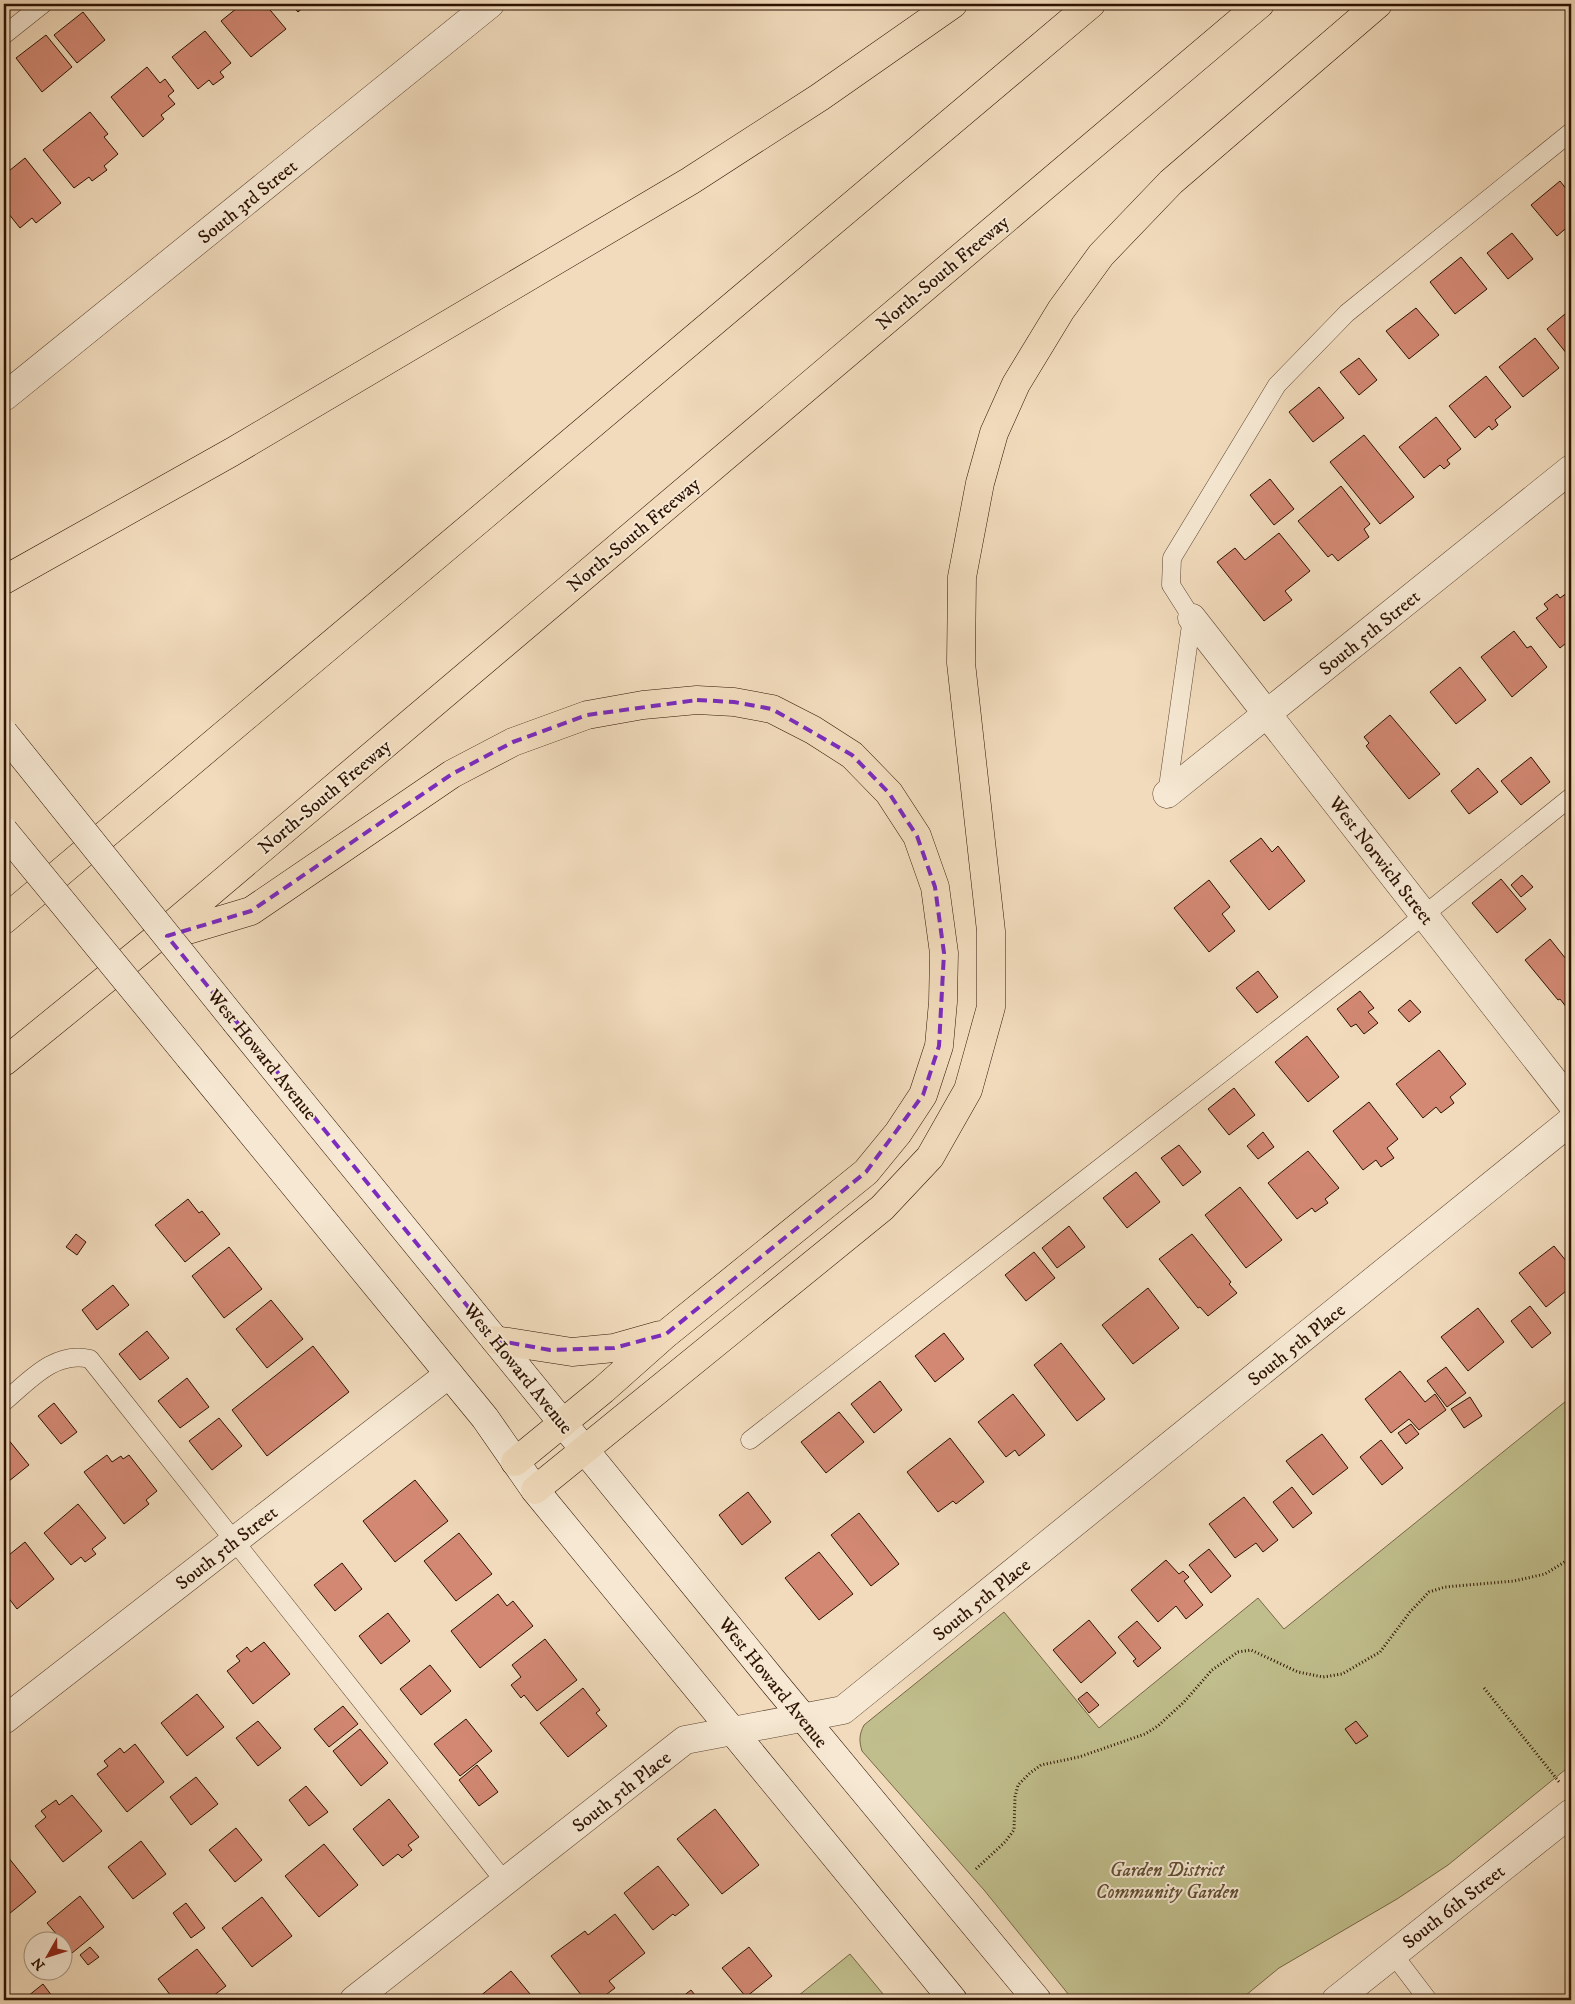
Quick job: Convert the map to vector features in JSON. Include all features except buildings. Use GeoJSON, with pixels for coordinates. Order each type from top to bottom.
{"type":"FeatureCollection","features":[{"type":"Feature","properties":{"kind":"highway"},"geometry":{"type":"LineString","coordinates":[[4,580],[232,452],[682,186],[820,97],[953,4]]}},
{"type":"Feature","properties":{"kind":"highway"},"geometry":{"type":"LineString","coordinates":[[4,920],[1091,4]]}},
{"type":"Feature","properties":{"kind":"highway","name":"North-South Freeway"},"geometry":{"type":"LineString","coordinates":[[4,1062],[154,940],[1260,4]]}},
{"type":"Feature","properties":{"kind":"highway"},"geometry":{"type":"LineString","coordinates":[[535,1490],[882,1208],[930,1157],[968,1090],[991,1006],[991,940],[961,663],[962,577],[980,483],[994,432],[1016,384],[1061,310],[1101,254],[1171,182],[1378,4]]}},
{"type":"Feature","properties":{"kind":"highway"},"geometry":{"type":"LineString","coordinates":[[154,940],[251,912],[452,774],[513,742],[587,715],[644,705],[697,700],[734,702],[772,709],[813,730],[852,755],[889,793],[917,836],[935,887],[944,953],[943,1002],[939,1046],[923,1095],[898,1133],[866,1172],[666,1334],[515,1462]]}},
{"type":"Feature","properties":{"kind":"highway"},"geometry":{"type":"LineString","coordinates":[[495,1340],[572,1352],[614,1348],[666,1334]]}},
{"type":"Feature","properties":{"kind":"street","name":"South 3rd Street"},"geometry":{"type":"LineString","coordinates":[[4,397],[490,4]]}},
{"type":"Feature","properties":{"kind":"street","name":"South 5th Street"},"geometry":{"type":"LineString","coordinates":[[1167,794],[1571,469]]}},
{"type":"Feature","properties":{"kind":"street","name":"West Norwich Street"},"geometry":{"type":"LineString","coordinates":[[1192,618],[1571,1103]]}},
{"type":"Feature","properties":{"kind":"street","name":"West Howard Avenue"},"geometry":{"type":"LineString","coordinates":[[4,733],[236,1022],[804,1719],[1037,2000]]}},
{"type":"Feature","properties":{"kind":"street"},"geometry":{"type":"LineString","coordinates":[[4,831],[485,1418],[535,1490],[953,2000]]}},
{"type":"Feature","properties":{"kind":"street","name":"South 5th Place"},"geometry":{"type":"LineString","coordinates":[[354,2000],[685,1740],[844,1710],[1571,1121]]}},
{"type":"Feature","properties":{"kind":"street","name":"South 5th Street"},"geometry":{"type":"LineString","coordinates":[[4,1720],[449,1374]]}},
{"type":"Feature","properties":{"kind":"street","name":"South 6th Street"},"geometry":{"type":"LineString","coordinates":[[1336,2000],[1393,1954],[1568,1802]]}},
{"type":"Feature","properties":{"kind":"lane"},"geometry":{"type":"LineString","coordinates":[[4,35],[43,4]]}},
{"type":"Feature","properties":{"kind":"lane"},"geometry":{"type":"LineString","coordinates":[[1167,794],[1192,618],[1171,585],[1172,558],[1277,385],[1347,313],[1571,132]]}},
{"type":"Feature","properties":{"kind":"lane"},"geometry":{"type":"LineString","coordinates":[[750,1440],[1424,914],[1571,796]]}},
{"type":"Feature","properties":{"kind":"lane"},"geometry":{"type":"LineString","coordinates":[[4,1402],[56,1360],[77,1356],[90,1359],[505,1882]]}},
{"type":"Feature","properties":{"kind":"lane"},"geometry":{"type":"LineString","coordinates":[[1393,1954],[1428,2000]]}},
{"type":"Feature","properties":{"kind":"path"},"geometry":{"type":"LineString","coordinates":[[976,1870],[991,1858],[1014,1830],[1014,1797],[1018,1785],[1030,1773],[1041,1765],[1079,1757],[1145,1734],[1158,1726],[1184,1702],[1212,1670],[1238,1652],[1251,1650],[1298,1672],[1323,1677],[1342,1674],[1380,1652],[1410,1612],[1429,1592],[1445,1587],[1514,1581],[1545,1574],[1571,1558]]}},
{"type":"Feature","properties":{"kind":"path"},"geometry":{"type":"LineString","coordinates":[[1484,1688],[1568,1802]]}},
{"type":"Feature","properties":{"kind":"highlighted area"},"geometry":{"type":"Polygon","coordinates":[[[697,700],[734,702],[772,709],[852,755],[889,793],[917,836],[935,887],[944,953],[939,1046],[923,1095],[866,1172],[666,1334],[614,1348],[550,1350],[495,1340],[167,936],[251,911],[452,774],[513,742],[587,715],[697,700]]]}},
{"type":"Feature","properties":{"kind":"green space","name":"Garden District Community Garden"},"geometry":{"type":"Polygon","coordinates":[[[1571,1397],[1571,1765],[1448,1865],[1397,1899],[1279,1968],[1240,2000],[1073,2000],[984,1890],[862,1751],[860,1738],[864,1725],[1004,1612],[1099,1728],[1258,1598],[1284,1629],[1571,1397]]]}},
{"type":"Feature","properties":{"kind":"green space"},"geometry":{"type":"Polygon","coordinates":[[[850,1954],[888,2000],[793,2000],[850,1954]]]}}]}
